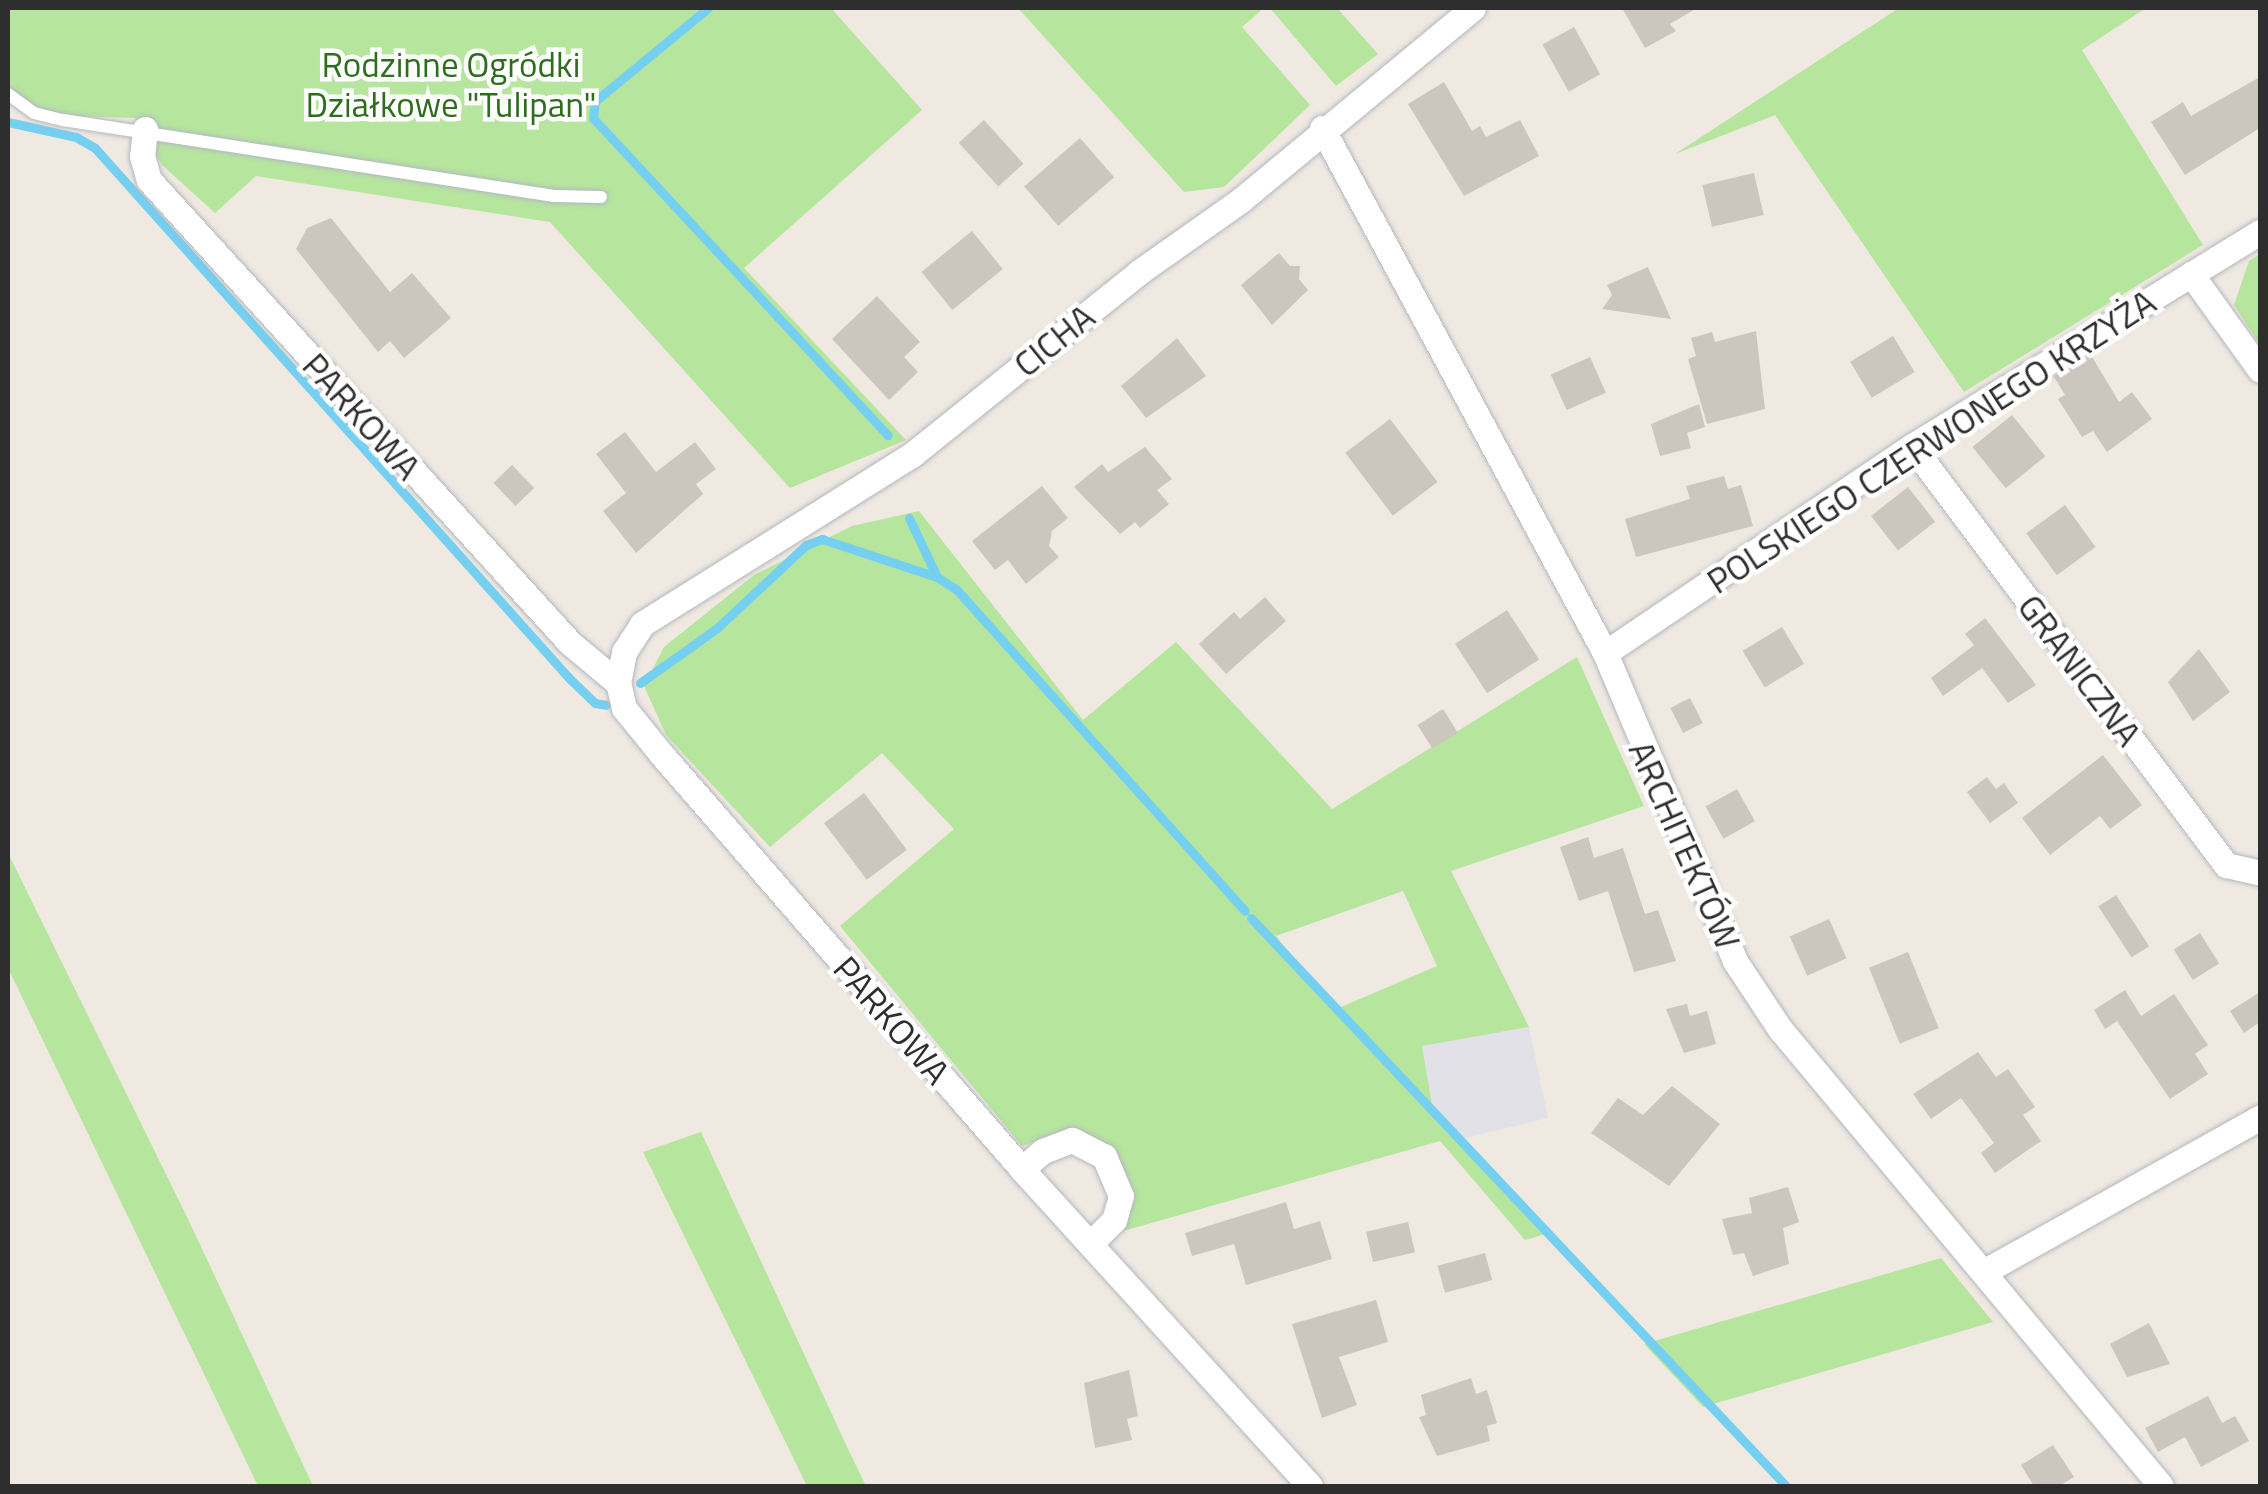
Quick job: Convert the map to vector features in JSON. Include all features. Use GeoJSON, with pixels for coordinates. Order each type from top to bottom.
{"type":"FeatureCollection","features":[{"type":"Feature","properties":{"kind":"street","name":"CICHA"},"geometry":{"type":"LineString","coordinates":[[618,682],[624,652],[642,624],[913,454],[1140,272],[1242,200],[1322,128],[1473,8]]}},
{"type":"Feature","properties":{"kind":"street","name":"ARCHITEKTÓW"},"geometry":{"type":"LineString","coordinates":[[1322,128],[1604,654],[1735,961],[1780,1029],[2161,1486]]}},
{"type":"Feature","properties":{"kind":"street","name":"PARKOWA"},"geometry":{"type":"LineString","coordinates":[[145,129],[142,156],[149,180],[570,643],[618,682],[624,708],[662,755],[1022,1170],[1310,1486]]}},
{"type":"Feature","properties":{"kind":"street","name":"POLSKIEGO CZERWONEGO KRZYŻA"},"geometry":{"type":"LineString","coordinates":[[1604,654],[1912,446],[2260,232]]}},
{"type":"Feature","properties":{"kind":"street"},"geometry":{"type":"LineString","coordinates":[[2191,274],[2260,370]]}},
{"type":"Feature","properties":{"kind":"street","name":"GRANICZNA"},"geometry":{"type":"LineString","coordinates":[[1912,446],[2226,865],[2260,873]]}},
{"type":"Feature","properties":{"kind":"street"},"geometry":{"type":"LineString","coordinates":[[1985,1271],[2260,1117]]}},
{"type":"Feature","properties":{"kind":"street"},"geometry":{"type":"LineString","coordinates":[[1022,1170],[1043,1150],[1072,1140],[1104,1156],[1121,1196],[1114,1220],[1090,1244]]}},
{"type":"Feature","properties":{"kind":"lane"},"geometry":{"type":"LineString","coordinates":[[8,94],[34,112],[63,120],[145,129],[554,196],[601,196]]}},
{"type":"Feature","properties":{"kind":"shaded area"},"geometry":{"type":"Polygon","coordinates":[[[1529,1027],[1548,1118],[1462,1139],[1432,1105],[1421,1045],[1529,1027]]]}},
{"type":"Feature","properties":{"kind":"green space","name":"Rodzinne Ogródki Działkowe \"Tulipan\""},"geometry":{"type":"Polygon","coordinates":[[[8,8],[831,8],[922,110],[744,268],[906,440],[790,488],[550,222],[256,176],[215,213],[162,165],[135,118],[39,115],[8,94],[8,8]]]}},
{"type":"Feature","properties":{"kind":"green space"},"geometry":{"type":"Polygon","coordinates":[[[1018,8],[1264,8],[1242,27],[1310,105],[1224,187],[1184,192],[1018,8]]]}},
{"type":"Feature","properties":{"kind":"green space"},"geometry":{"type":"Polygon","coordinates":[[[1270,8],[1337,8],[1378,54],[1336,86],[1270,8]]]}},
{"type":"Feature","properties":{"kind":"green space"},"geometry":{"type":"Polygon","coordinates":[[[1899,8],[2146,8],[2082,50],[2203,245],[1964,392],[1775,115],[1675,154],[1899,8]]]}},
{"type":"Feature","properties":{"kind":"green space"},"geometry":{"type":"Polygon","coordinates":[[[2260,254],[2260,345],[2234,305],[2249,261],[2260,254]]]}},
{"type":"Feature","properties":{"kind":"green space"},"geometry":{"type":"Polygon","coordinates":[[[919,511],[1083,720],[1176,642],[1332,809],[1577,657],[1644,806],[1451,871],[1529,1027],[1422,1046],[1432,1105],[1549,1233],[1525,1240],[1440,1141],[1116,1233],[1126,1224],[1129,1187],[1070,1130],[1022,1146],[840,926],[954,829],[882,753],[770,847],[666,735],[644,686],[664,647],[754,575],[852,526],[919,511]],[[1403,891],[1276,936],[1334,1010],[1437,966],[1403,891]]]}},
{"type":"Feature","properties":{"kind":"green space"},"geometry":{"type":"Polygon","coordinates":[[[8,853],[188,1219],[313,1486],[258,1486],[8,968],[8,853]]]}},
{"type":"Feature","properties":{"kind":"green space"},"geometry":{"type":"Polygon","coordinates":[[[701,1132],[866,1486],[807,1486],[643,1152],[701,1132]]]}},
{"type":"Feature","properties":{"kind":"green space"},"geometry":{"type":"Polygon","coordinates":[[[1941,1258],[1993,1322],[1703,1407],[1644,1344],[1941,1258]]]}},
{"type":"Feature","properties":{"kind":"building"},"geometry":{"type":"Polygon","coordinates":[[[1622,8],[1697,8],[1670,24],[1676,31],[1645,48],[1622,8]]]}},
{"type":"Feature","properties":{"kind":"building"},"geometry":{"type":"Polygon","coordinates":[[[1574,27],[1600,74],[1569,92],[1543,44],[1574,27]]]}},
{"type":"Feature","properties":{"kind":"building"},"geometry":{"type":"Polygon","coordinates":[[[2260,77],[2260,128],[2185,175],[2151,122],[2183,102],[2191,116],[2260,77]]]}},
{"type":"Feature","properties":{"kind":"building"},"geometry":{"type":"Polygon","coordinates":[[[1444,82],[1472,131],[1480,126],[1486,137],[1520,120],[1539,156],[1464,196],[1408,104],[1444,82]]]}},
{"type":"Feature","properties":{"kind":"building"},"geometry":{"type":"Polygon","coordinates":[[[984,120],[1023,164],[998,187],[959,143],[984,120]]]}},
{"type":"Feature","properties":{"kind":"building"},"geometry":{"type":"Polygon","coordinates":[[[1080,138],[1114,177],[1058,226],[1024,187],[1080,138]]]}},
{"type":"Feature","properties":{"kind":"building"},"geometry":{"type":"Polygon","coordinates":[[[1754,173],[1764,215],[1712,227],[1702,185],[1754,173]]]}},
{"type":"Feature","properties":{"kind":"building"},"geometry":{"type":"Polygon","coordinates":[[[331,218],[390,292],[412,273],[451,318],[404,358],[390,341],[378,352],[296,249],[307,228],[331,218]]]}},
{"type":"Feature","properties":{"kind":"building"},"geometry":{"type":"Polygon","coordinates":[[[972,231],[1003,269],[952,310],[921,272],[972,231]]]}},
{"type":"Feature","properties":{"kind":"building"},"geometry":{"type":"Polygon","coordinates":[[[1279,253],[1290,266],[1300,266],[1299,279],[1308,290],[1272,325],[1241,285],[1279,253]]]}},
{"type":"Feature","properties":{"kind":"building"},"geometry":{"type":"Polygon","coordinates":[[[1648,267],[1671,319],[1602,309],[1612,295],[1607,285],[1648,267]]]}},
{"type":"Feature","properties":{"kind":"building"},"geometry":{"type":"Polygon","coordinates":[[[877,296],[920,342],[904,357],[918,372],[889,400],[832,339],[877,296]]]}},
{"type":"Feature","properties":{"kind":"building"},"geometry":{"type":"Polygon","coordinates":[[[1756,331],[1765,409],[1707,424],[1688,359],[1696,356],[1691,338],[1712,332],[1715,342],[1756,331]]]}},
{"type":"Feature","properties":{"kind":"building"},"geometry":{"type":"Polygon","coordinates":[[[1893,336],[1915,372],[1872,398],[1850,362],[1893,336]]]}},
{"type":"Feature","properties":{"kind":"building"},"geometry":{"type":"Polygon","coordinates":[[[1177,338],[1206,376],[1146,418],[1121,386],[1177,338]]]}},
{"type":"Feature","properties":{"kind":"building"},"geometry":{"type":"Polygon","coordinates":[[[2091,355],[2119,402],[2132,392],[2152,419],[2107,452],[2093,431],[2082,437],[2058,399],[2065,395],[2054,377],[2091,355]]]}},
{"type":"Feature","properties":{"kind":"building"},"geometry":{"type":"Polygon","coordinates":[[[1590,357],[1606,393],[1567,410],[1551,374],[1590,357]]]}},
{"type":"Feature","properties":{"kind":"building"},"geometry":{"type":"Polygon","coordinates":[[[1699,404],[1705,427],[1687,433],[1691,448],[1660,456],[1651,424],[1699,404]]]}},
{"type":"Feature","properties":{"kind":"building"},"geometry":{"type":"Polygon","coordinates":[[[2012,415],[2045,456],[2006,488],[1972,447],[2012,415]]]}},
{"type":"Feature","properties":{"kind":"building"},"geometry":{"type":"Polygon","coordinates":[[[1390,419],[1438,482],[1393,516],[1345,453],[1390,419]]]}},
{"type":"Feature","properties":{"kind":"building"},"geometry":{"type":"Polygon","coordinates":[[[625,432],[656,472],[695,442],[716,469],[696,484],[703,494],[636,553],[603,511],[626,493],[596,454],[625,432]]]}},
{"type":"Feature","properties":{"kind":"building"},"geometry":{"type":"Polygon","coordinates":[[[1145,447],[1172,479],[1157,490],[1169,504],[1140,528],[1135,522],[1120,534],[1074,487],[1102,464],[1108,472],[1145,447]]]}},
{"type":"Feature","properties":{"kind":"building"},"geometry":{"type":"Polygon","coordinates":[[[512,465],[534,488],[516,506],[493,483],[512,465]]]}},
{"type":"Feature","properties":{"kind":"building"},"geometry":{"type":"Polygon","coordinates":[[[1724,476],[1728,489],[1741,485],[1753,526],[1636,557],[1625,519],[1690,499],[1686,486],[1724,476]]]}},
{"type":"Feature","properties":{"kind":"building"},"geometry":{"type":"Polygon","coordinates":[[[1042,486],[1068,518],[1052,531],[1049,546],[1059,557],[1026,584],[1008,560],[995,570],[972,541],[1042,486]]]}},
{"type":"Feature","properties":{"kind":"building"},"geometry":{"type":"Polygon","coordinates":[[[1908,487],[1935,522],[1898,551],[1871,516],[1908,487]]]}},
{"type":"Feature","properties":{"kind":"building"},"geometry":{"type":"Polygon","coordinates":[[[2065,505],[2096,547],[2057,575],[2026,533],[2065,505]]]}},
{"type":"Feature","properties":{"kind":"building"},"geometry":{"type":"Polygon","coordinates":[[[1265,597],[1286,621],[1226,674],[1199,644],[1234,612],[1240,619],[1265,597]]]}},
{"type":"Feature","properties":{"kind":"building"},"geometry":{"type":"Polygon","coordinates":[[[1507,610],[1539,659],[1487,693],[1455,644],[1507,610]]]}},
{"type":"Feature","properties":{"kind":"building"},"geometry":{"type":"Polygon","coordinates":[[[1985,618],[2036,685],[2008,703],[1982,668],[1943,696],[1931,678],[1974,645],[1965,634],[1985,618]]]}},
{"type":"Feature","properties":{"kind":"building"},"geometry":{"type":"Polygon","coordinates":[[[1782,627],[1804,664],[1765,688],[1743,651],[1782,627]]]}},
{"type":"Feature","properties":{"kind":"building"},"geometry":{"type":"Polygon","coordinates":[[[2199,649],[2230,692],[2193,721],[2168,682],[2199,649]]]}},
{"type":"Feature","properties":{"kind":"building"},"geometry":{"type":"Polygon","coordinates":[[[1690,698],[1703,723],[1683,733],[1670,708],[1690,698]]]}},
{"type":"Feature","properties":{"kind":"building"},"geometry":{"type":"Polygon","coordinates":[[[1443,709],[1458,733],[1432,749],[1418,725],[1443,709]]]}},
{"type":"Feature","properties":{"kind":"building"},"geometry":{"type":"Polygon","coordinates":[[[2103,755],[2142,805],[2110,829],[2100,816],[2050,855],[2022,818],[2103,755]]]}},
{"type":"Feature","properties":{"kind":"building"},"geometry":{"type":"Polygon","coordinates":[[[1987,777],[1996,789],[2004,783],[2018,803],[1990,823],[1967,792],[1987,777]]]}},
{"type":"Feature","properties":{"kind":"building"},"geometry":{"type":"Polygon","coordinates":[[[1737,789],[1755,821],[1723,839],[1706,806],[1737,789]]]}},
{"type":"Feature","properties":{"kind":"building"},"geometry":{"type":"Polygon","coordinates":[[[864,793],[907,850],[867,880],[824,823],[864,793]]]}},
{"type":"Feature","properties":{"kind":"building"},"geometry":{"type":"Polygon","coordinates":[[[1588,837],[1594,858],[1623,848],[1645,914],[1658,910],[1676,961],[1634,972],[1608,891],[1579,901],[1560,847],[1588,837]]]}},
{"type":"Feature","properties":{"kind":"building"},"geometry":{"type":"Polygon","coordinates":[[[2116,895],[2149,946],[2132,958],[2098,906],[2116,895]]]}},
{"type":"Feature","properties":{"kind":"building"},"geometry":{"type":"Polygon","coordinates":[[[1829,919],[1846,958],[1807,976],[1790,936],[1829,919]]]}},
{"type":"Feature","properties":{"kind":"building"},"geometry":{"type":"Polygon","coordinates":[[[2200,933],[2219,964],[2193,980],[2174,949],[2200,933]]]}},
{"type":"Feature","properties":{"kind":"building"},"geometry":{"type":"Polygon","coordinates":[[[1908,952],[1939,1028],[1900,1044],[1869,968],[1908,952]]]}},
{"type":"Feature","properties":{"kind":"building"},"geometry":{"type":"Polygon","coordinates":[[[2125,990],[2141,1016],[2174,994],[2208,1045],[2195,1054],[2208,1074],[2170,1099],[2117,1021],[2105,1029],[2094,1010],[2125,990]]]}},
{"type":"Feature","properties":{"kind":"building"},"geometry":{"type":"Polygon","coordinates":[[[2260,992],[2260,1022],[2244,1033],[2230,1011],[2260,992]]]}},
{"type":"Feature","properties":{"kind":"building"},"geometry":{"type":"Polygon","coordinates":[[[1687,1004],[1690,1016],[1707,1011],[1716,1044],[1684,1053],[1666,1009],[1687,1004]]]}},
{"type":"Feature","properties":{"kind":"building"},"geometry":{"type":"Polygon","coordinates":[[[1978,1052],[1996,1077],[2008,1069],[2035,1107],[2023,1115],[2041,1141],[1995,1173],[1981,1153],[1994,1143],[1961,1098],[1931,1119],[1913,1094],[1978,1052]]]}},
{"type":"Feature","properties":{"kind":"building"},"geometry":{"type":"Polygon","coordinates":[[[1672,1086],[1720,1124],[1669,1186],[1591,1133],[1618,1098],[1643,1115],[1672,1086]]]}},
{"type":"Feature","properties":{"kind":"building"},"geometry":{"type":"Polygon","coordinates":[[[1788,1187],[1799,1222],[1783,1228],[1789,1264],[1753,1276],[1744,1253],[1733,1255],[1722,1219],[1752,1213],[1749,1198],[1788,1187]]]}},
{"type":"Feature","properties":{"kind":"building"},"geometry":{"type":"Polygon","coordinates":[[[1286,1202],[1294,1229],[1320,1221],[1332,1259],[1246,1285],[1234,1244],[1192,1256],[1185,1233],[1286,1202]]]}},
{"type":"Feature","properties":{"kind":"building"},"geometry":{"type":"Polygon","coordinates":[[[1408,1222],[1415,1252],[1373,1262],[1366,1232],[1408,1222]]]}},
{"type":"Feature","properties":{"kind":"building"},"geometry":{"type":"Polygon","coordinates":[[[1485,1253],[1492,1280],[1445,1293],[1438,1266],[1485,1253]]]}},
{"type":"Feature","properties":{"kind":"building"},"geometry":{"type":"Polygon","coordinates":[[[1376,1300],[1388,1342],[1339,1357],[1357,1405],[1322,1418],[1292,1324],[1376,1300]]]}},
{"type":"Feature","properties":{"kind":"building"},"geometry":{"type":"Polygon","coordinates":[[[2149,1323],[2170,1364],[2127,1377],[2110,1344],[2149,1323]]]}},
{"type":"Feature","properties":{"kind":"building"},"geometry":{"type":"Polygon","coordinates":[[[1129,1370],[1138,1416],[1127,1419],[1132,1440],[1095,1448],[1084,1383],[1129,1370]]]}},
{"type":"Feature","properties":{"kind":"building"},"geometry":{"type":"Polygon","coordinates":[[[1471,1378],[1476,1394],[1487,1390],[1497,1423],[1487,1426],[1490,1441],[1437,1456],[1419,1417],[1426,1415],[1421,1395],[1471,1378]]]}},
{"type":"Feature","properties":{"kind":"building"},"geometry":{"type":"Polygon","coordinates":[[[2208,1396],[2222,1423],[2235,1416],[2249,1441],[2201,1467],[2185,1437],[2158,1452],[2145,1428],[2208,1396]]]}},
{"type":"Feature","properties":{"kind":"building"},"geometry":{"type":"Polygon","coordinates":[[[2053,1445],[2074,1477],[2059,1486],[2034,1486],[2021,1465],[2053,1445]]]}},
{"type":"Feature","properties":{"kind":"waterway"},"geometry":{"type":"LineString","coordinates":[[708,8],[595,101],[593,118],[888,435]]}},
{"type":"Feature","properties":{"kind":"waterway"},"geometry":{"type":"LineString","coordinates":[[8,122],[76,137],[95,148],[569,678],[595,703],[606,705]]}},
{"type":"Feature","properties":{"kind":"waterway"},"geometry":{"type":"LineString","coordinates":[[909,518],[937,577]]}},
{"type":"Feature","properties":{"kind":"waterway"},"geometry":{"type":"LineString","coordinates":[[640,683],[717,628],[806,545],[822,539],[937,577],[957,590],[1245,911]]}},
{"type":"Feature","properties":{"kind":"waterway"},"geometry":{"type":"LineString","coordinates":[[1251,918],[1786,1486]]}}]}
